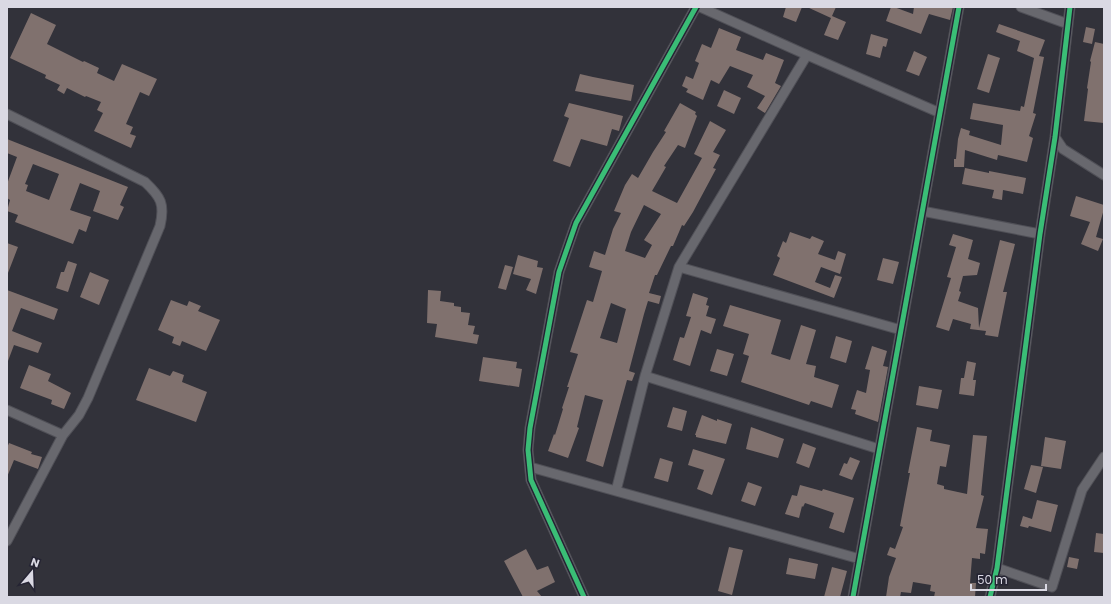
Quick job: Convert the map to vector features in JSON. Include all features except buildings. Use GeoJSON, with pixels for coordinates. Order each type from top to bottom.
{"type":"FeatureCollection","features":[{"type":"Feature","properties":{"kind":"street"},"geometry":{"type":"LineString","coordinates":[[584,597],[531,480],[528,450],[530,428],[559,272],[576,223],[696,7]]}},
{"type":"Feature","properties":{"kind":"street"},"geometry":{"type":"LineString","coordinates":[[700,7],[940,113]]}},
{"type":"Feature","properties":{"kind":"street"},"geometry":{"type":"LineString","coordinates":[[853,597],[959,7]]}},
{"type":"Feature","properties":{"kind":"street"},"geometry":{"type":"LineString","coordinates":[[1021,7],[1068,24]]}},
{"type":"Feature","properties":{"kind":"street"},"geometry":{"type":"LineString","coordinates":[[990,597],[997,568],[1040,234],[1055,137],[1070,7]]}},
{"type":"Feature","properties":{"kind":"street"},"geometry":{"type":"LineString","coordinates":[[616,491],[645,376],[679,267],[808,55]]}},
{"type":"Feature","properties":{"kind":"street"},"geometry":{"type":"LineString","coordinates":[[7,114],[145,182],[159,197],[163,213],[160,226],[88,398],[79,415],[63,435],[7,541]]}},
{"type":"Feature","properties":{"kind":"street"},"geometry":{"type":"LineString","coordinates":[[1055,137],[1063,149],[1104,175]]}},
{"type":"Feature","properties":{"kind":"street"},"geometry":{"type":"LineString","coordinates":[[922,211],[1040,234]]}},
{"type":"Feature","properties":{"kind":"street"},"geometry":{"type":"LineString","coordinates":[[679,267],[901,330]]}},
{"type":"Feature","properties":{"kind":"street"},"geometry":{"type":"LineString","coordinates":[[645,376],[879,449]]}},
{"type":"Feature","properties":{"kind":"street"},"geometry":{"type":"LineString","coordinates":[[7,410],[63,435]]}},
{"type":"Feature","properties":{"kind":"street"},"geometry":{"type":"LineString","coordinates":[[997,568],[1052,587],[1082,490],[1104,457]]}},
{"type":"Feature","properties":{"kind":"street"},"geometry":{"type":"LineString","coordinates":[[530,467],[860,559]]}},
{"type":"Feature","properties":{"kind":"cycle path"},"geometry":{"type":"LineString","coordinates":[[584,597],[531,480],[528,450],[530,428],[559,272],[576,223],[696,7]]}},
{"type":"Feature","properties":{"kind":"cycle path"},"geometry":{"type":"LineString","coordinates":[[853,597],[959,7]]}},
{"type":"Feature","properties":{"kind":"cycle path"},"geometry":{"type":"LineString","coordinates":[[990,597],[997,568],[1040,234],[1055,137],[1070,7]]}}]}
